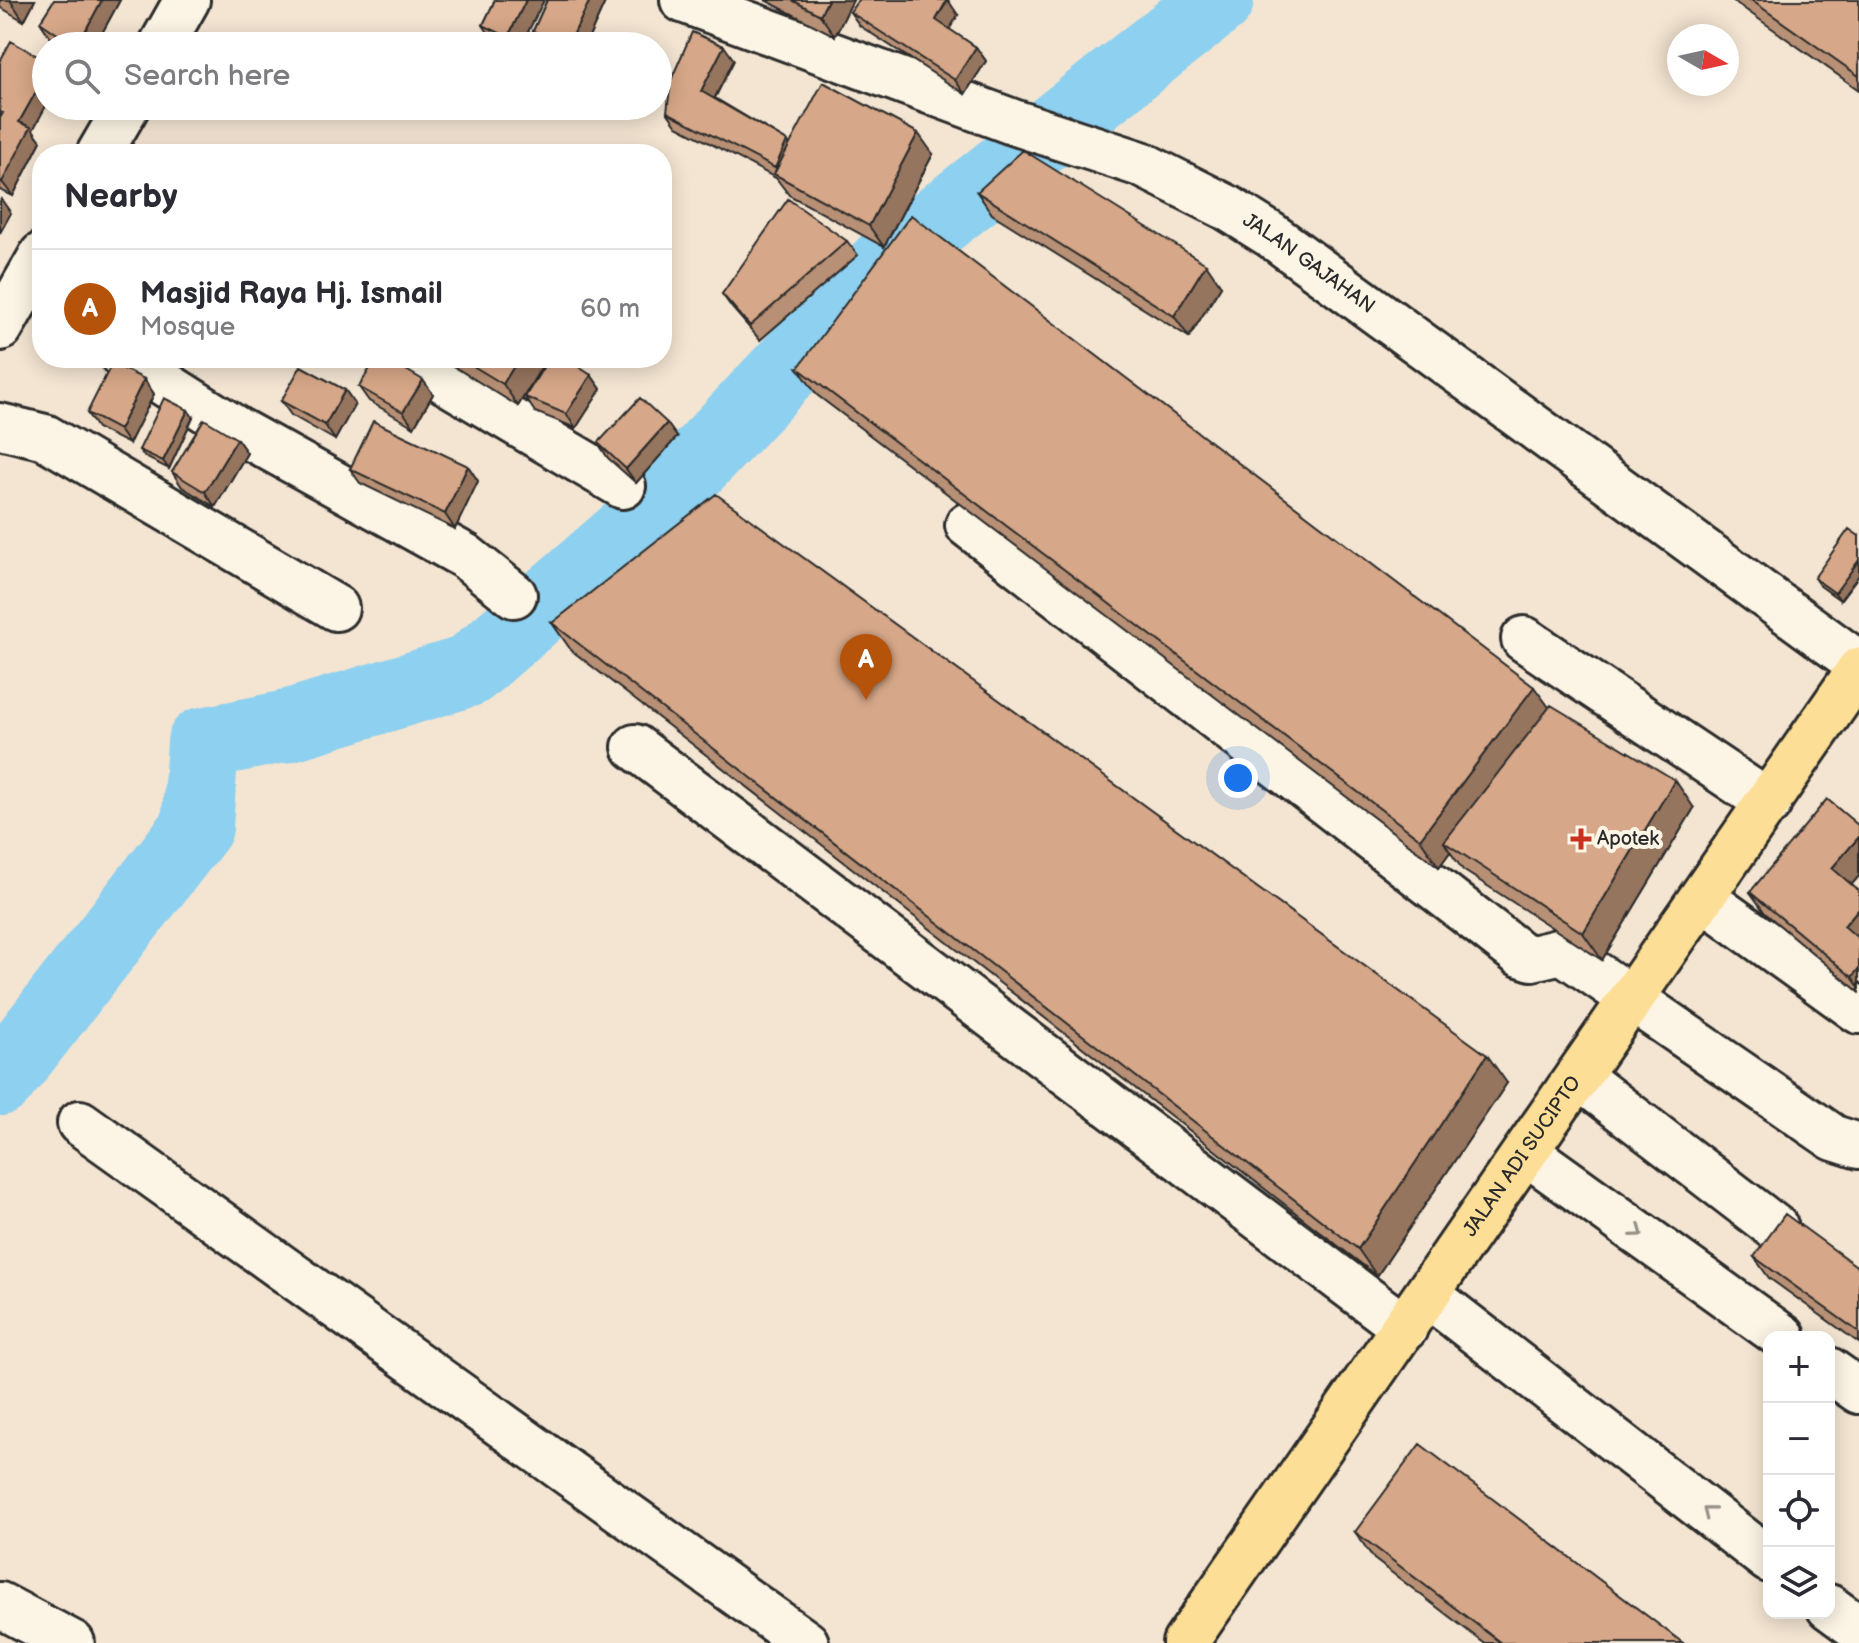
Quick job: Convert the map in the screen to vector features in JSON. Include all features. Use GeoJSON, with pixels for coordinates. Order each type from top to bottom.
{"type":"FeatureCollection","features":[{"type":"Feature","properties":{"kind":"highway","name":"JALAN ADI SUCIPTO"},"geometry":{"type":"LineString","coordinates":[[1185,1643],[1704,899],[1859,670]]}},
{"type":"Feature","properties":{"kind":"street"},"geometry":{"type":"LineString","coordinates":[[169,32],[187,0]]}},
{"type":"Feature","properties":{"kind":"street","name":"JALAN GAJAHAN"},"geometry":{"type":"LineString","coordinates":[[706,4],[1013,122],[1086,145],[1176,180],[1271,235],[1859,664]]}},
{"type":"Feature","properties":{"kind":"street"},"geometry":{"type":"LineString","coordinates":[[105,144],[119,120]]}},
{"type":"Feature","properties":{"kind":"street"},"geometry":{"type":"LineString","coordinates":[[21,309],[32,281]]}},
{"type":"Feature","properties":{"kind":"street"},"geometry":{"type":"LineString","coordinates":[[140,368],[239,431],[465,556],[514,595]]}},
{"type":"Feature","properties":{"kind":"street"},"geometry":{"type":"LineString","coordinates":[[423,368],[623,486]]}},
{"type":"Feature","properties":{"kind":"street"},"geometry":{"type":"LineString","coordinates":[[0,426],[45,437],[336,608]]}},
{"type":"Feature","properties":{"kind":"street"},"geometry":{"type":"LineString","coordinates":[[968,525],[1520,954],[1532,958],[1562,951],[1834,1138],[1859,1146]]}},
{"type":"Feature","properties":{"kind":"street"},"geometry":{"type":"LineString","coordinates":[[1524,639],[1769,803]]}},
{"type":"Feature","properties":{"kind":"street"},"geometry":{"type":"LineString","coordinates":[[635,747],[1417,1311],[1763,1556]]}},
{"type":"Feature","properties":{"kind":"street"},"geometry":{"type":"LineString","coordinates":[[1704,899],[1859,1011]]}},
{"type":"Feature","properties":{"kind":"street"},"geometry":{"type":"LineString","coordinates":[[1579,1077],[1776,1228]]}},
{"type":"Feature","properties":{"kind":"street"},"geometry":{"type":"LineString","coordinates":[[80,1123],[806,1643]]}},
{"type":"Feature","properties":{"kind":"street"},"geometry":{"type":"LineString","coordinates":[[1527,1153],[1775,1331]]}},
{"type":"Feature","properties":{"kind":"street"},"geometry":{"type":"LineString","coordinates":[[1835,1374],[1859,1391]]}},
{"type":"Feature","properties":{"kind":"street"},"geometry":{"type":"LineString","coordinates":[[0,1605],[72,1643]]}},
{"type":"Feature","properties":{"kind":"street"},"geometry":{"type":"LineString","coordinates":[[1835,1611],[1859,1629]]}},
{"type":"Feature","properties":{"kind":"building"},"geometry":{"type":"Polygon","coordinates":[[[54,0],[102,0],[85,32],[55,32],[40,22],[54,0]]]}},
{"type":"Feature","properties":{"kind":"building"},"geometry":{"type":"Polygon","coordinates":[[[495,0],[526,0],[510,32],[498,32],[483,25],[495,0]]]}},
{"type":"Feature","properties":{"kind":"building"},"geometry":{"type":"Polygon","coordinates":[[[547,0],[590,0],[575,32],[533,31],[547,0]]]}},
{"type":"Feature","properties":{"kind":"building"},"geometry":{"type":"Polygon","coordinates":[[[792,0],[828,0],[820,15],[792,0]]]}},
{"type":"Feature","properties":{"kind":"building"},"geometry":{"type":"Polygon","coordinates":[[[858,0],[947,0],[936,20],[976,47],[955,80],[850,12],[858,0]]]}},
{"type":"Feature","properties":{"kind":"building"},"geometry":{"type":"Polygon","coordinates":[[[1751,0],[1859,0],[1859,76],[1751,0]]]}},
{"type":"Feature","properties":{"kind":"building"},"geometry":{"type":"Polygon","coordinates":[[[692,32],[724,46],[701,91],[787,141],[775,168],[672,115],[672,78],[692,32]]]}},
{"type":"Feature","properties":{"kind":"building"},"geometry":{"type":"Polygon","coordinates":[[[11,41],[32,53],[32,99],[19,122],[31,127],[2,182],[0,118],[3,113],[0,112],[0,61],[11,41]]]}},
{"type":"Feature","properties":{"kind":"building"},"geometry":{"type":"Polygon","coordinates":[[[823,82],[918,133],[869,226],[774,174],[823,82]]]}},
{"type":"Feature","properties":{"kind":"building"},"geometry":{"type":"Polygon","coordinates":[[[1023,150],[1206,264],[1174,316],[977,192],[1023,150]]]}},
{"type":"Feature","properties":{"kind":"building"},"geometry":{"type":"Polygon","coordinates":[[[788,199],[847,241],[750,326],[722,294],[788,199]]]}},
{"type":"Feature","properties":{"kind":"building"},"geometry":{"type":"Polygon","coordinates":[[[911,215],[1534,687],[1420,839],[798,368],[911,215]]]}},
{"type":"Feature","properties":{"kind":"building"},"geometry":{"type":"Polygon","coordinates":[[[110,368],[122,368],[144,379],[119,430],[87,413],[110,368]]]}},
{"type":"Feature","properties":{"kind":"building"},"geometry":{"type":"Polygon","coordinates":[[[300,368],[345,390],[325,425],[281,401],[300,368]]]}},
{"type":"Feature","properties":{"kind":"building"},"geometry":{"type":"Polygon","coordinates":[[[370,368],[403,368],[423,380],[403,412],[359,387],[370,368]]]}},
{"type":"Feature","properties":{"kind":"building"},"geometry":{"type":"Polygon","coordinates":[[[477,368],[513,368],[503,384],[477,368]]]}},
{"type":"Feature","properties":{"kind":"building"},"geometry":{"type":"Polygon","coordinates":[[[543,368],[580,368],[591,375],[566,414],[525,397],[543,368]]]}},
{"type":"Feature","properties":{"kind":"building"},"geometry":{"type":"Polygon","coordinates":[[[164,398],[188,410],[163,461],[139,450],[164,398]]]}},
{"type":"Feature","properties":{"kind":"building"},"geometry":{"type":"Polygon","coordinates":[[[640,398],[667,423],[626,469],[598,443],[640,398]]]}},
{"type":"Feature","properties":{"kind":"building"},"geometry":{"type":"Polygon","coordinates":[[[204,419],[237,439],[205,492],[172,472],[204,419]]]}},
{"type":"Feature","properties":{"kind":"building"},"geometry":{"type":"Polygon","coordinates":[[[373,421],[468,466],[445,514],[350,469],[373,421]]]}},
{"type":"Feature","properties":{"kind":"building"},"geometry":{"type":"Polygon","coordinates":[[[716,494],[1487,1055],[1358,1249],[552,623],[716,494]]]}},
{"type":"Feature","properties":{"kind":"building"},"geometry":{"type":"Polygon","coordinates":[[[1849,529],[1859,536],[1859,560],[1835,593],[1814,578],[1849,529]]]}},
{"type":"Feature","properties":{"kind":"building","name":"Apotek"},"geometry":{"type":"Polygon","coordinates":[[[1551,705],[1675,780],[1583,933],[1444,842],[1551,705]]]}},
{"type":"Feature","properties":{"kind":"building"},"geometry":{"type":"Polygon","coordinates":[[[1827,799],[1859,826],[1859,837],[1832,868],[1859,891],[1859,908],[1844,926],[1859,939],[1859,968],[1852,977],[1750,892],[1827,799]]]}},
{"type":"Feature","properties":{"kind":"building"},"geometry":{"type":"Polygon","coordinates":[[[1785,1214],[1859,1268],[1859,1332],[1754,1257],[1785,1214]]]}},
{"type":"Feature","properties":{"kind":"building"},"geometry":{"type":"Polygon","coordinates":[[[1420,1444],[1683,1643],[1501,1643],[1355,1532],[1420,1444]]]}},
{"type":"Feature","properties":{"kind":"waterway"},"geometry":{"type":"LineString","coordinates":[[0,1080],[197,827],[203,743],[283,727],[468,671],[648,515],[887,261],[1218,0]]}},
{"type":"Feature","properties":{"kind":"place","name":"Masjid Raya Hj. Ismail"},"geometry":{"type":"Point","coordinates":[866,700]}},
{"type":"Feature","properties":{"kind":"place","name":"Apotek"},"geometry":{"type":"Point","coordinates":[1581,839]}}]}
